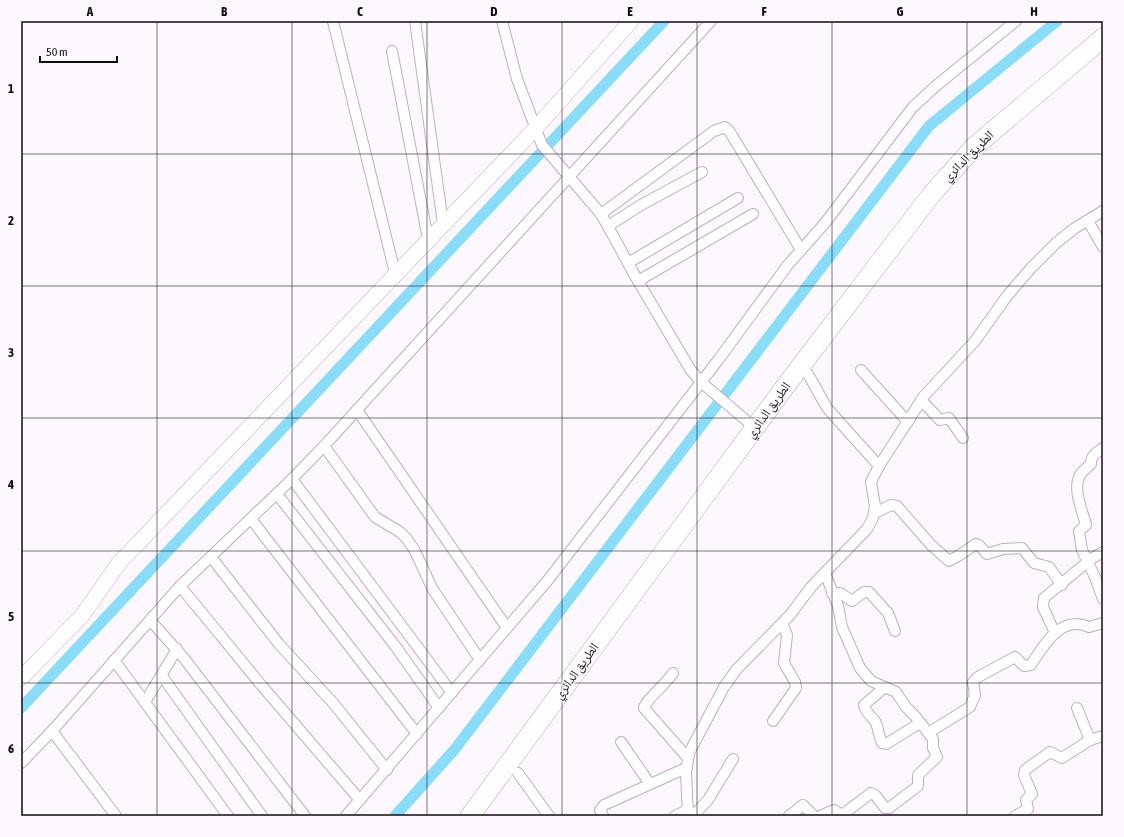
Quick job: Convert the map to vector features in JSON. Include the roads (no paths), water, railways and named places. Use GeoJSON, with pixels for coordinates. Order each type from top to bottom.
{"type":"FeatureCollection","features":[{"type":"Feature","properties":{"kind":"highway","name":"الطريق الدائري"},"geometry":{"type":"LineString","coordinates":[[470,816],[755,428],[952,169],[974,146],[1103,38]]}},
{"type":"Feature","properties":{"kind":"highway","name":"الطريق الدائري"},"geometry":{"type":"LineString","coordinates":[[486,816],[808,374],[934,207],[982,154],[1103,54]]}},
{"type":"Feature","properties":{"kind":"street"},"geometry":{"type":"LineString","coordinates":[[333,21],[395,273]]}},
{"type":"Feature","properties":{"kind":"street"},"geometry":{"type":"LineString","coordinates":[[415,21],[443,224]]}},
{"type":"Feature","properties":{"kind":"street"},"geometry":{"type":"LineString","coordinates":[[502,21],[517,79],[542,145],[601,214],[638,281],[690,369],[701,382],[755,428]]}},
{"type":"Feature","properties":{"kind":"street"},"geometry":{"type":"LineString","coordinates":[[21,678],[81,617],[116,566],[395,273],[535,129],[631,21]]}},
{"type":"Feature","properties":{"kind":"street"},"geometry":{"type":"LineString","coordinates":[[21,763],[180,586],[277,494],[324,446],[570,178],[711,21]]}},
{"type":"Feature","properties":{"kind":"street"},"geometry":{"type":"LineString","coordinates":[[346,816],[387,770],[548,580],[801,250],[825,223],[866,167],[922,98],[1016,21]]}},
{"type":"Feature","properties":{"kind":"street"},"geometry":{"type":"LineString","coordinates":[[392,51],[428,239]]}},
{"type":"Feature","properties":{"kind":"street"},"geometry":{"type":"LineString","coordinates":[[601,214],[714,131],[725,127],[730,132],[801,250]]}},
{"type":"Feature","properties":{"kind":"street"},"geometry":{"type":"LineString","coordinates":[[608,226],[641,205],[702,172]]}},
{"type":"Feature","properties":{"kind":"street"},"geometry":{"type":"LineString","coordinates":[[628,263],[738,198]]}},
{"type":"Feature","properties":{"kind":"street"},"geometry":{"type":"LineString","coordinates":[[689,814],[686,768],[687,757],[692,744],[730,678],[782,623],[811,587],[871,523],[875,513],[875,506],[871,482],[878,466],[921,400],[975,341],[1007,296],[1032,267],[1056,243],[1103,211]]}},
{"type":"Feature","properties":{"kind":"street"},"geometry":{"type":"LineString","coordinates":[[638,281],[752,214]]}},
{"type":"Feature","properties":{"kind":"street"},"geometry":{"type":"LineString","coordinates":[[1088,221],[1103,247]]}},
{"type":"Feature","properties":{"kind":"street"},"geometry":{"type":"LineString","coordinates":[[861,370],[908,422]]}},
{"type":"Feature","properties":{"kind":"street"},"geometry":{"type":"LineString","coordinates":[[808,374],[832,414],[878,466]]}},
{"type":"Feature","properties":{"kind":"street"},"geometry":{"type":"LineString","coordinates":[[921,400],[940,420],[949,418],[964,438]]}},
{"type":"Feature","properties":{"kind":"street"},"geometry":{"type":"LineString","coordinates":[[357,410],[507,628]]}},
{"type":"Feature","properties":{"kind":"street"},"geometry":{"type":"LineString","coordinates":[[324,446],[375,517],[400,532],[407,539],[415,551],[432,588],[480,660]]}},
{"type":"Feature","properties":{"kind":"street"},"geometry":{"type":"LineString","coordinates":[[1102,595],[1082,550],[1080,532],[1086,525],[1079,505],[1078,480],[1080,475],[1091,464],[1091,458],[1103,448]]}},
{"type":"Feature","properties":{"kind":"street"},"geometry":{"type":"LineString","coordinates":[[292,479],[452,693]]}},
{"type":"Feature","properties":{"kind":"street"},"geometry":{"type":"LineString","coordinates":[[277,494],[392,641],[439,708]]}},
{"type":"Feature","properties":{"kind":"street"},"geometry":{"type":"LineString","coordinates":[[875,513],[891,505],[896,506],[949,561],[953,560],[976,544],[988,554],[1003,549],[1022,548],[1035,564],[1049,567],[1062,585]]}},
{"type":"Feature","properties":{"kind":"street"},"geometry":{"type":"LineString","coordinates":[[250,519],[417,734]]}},
{"type":"Feature","properties":{"kind":"street"},"geometry":{"type":"LineString","coordinates":[[1055,633],[1045,614],[1043,602],[1044,598],[1103,552]]}},
{"type":"Feature","properties":{"kind":"street"},"geometry":{"type":"LineString","coordinates":[[210,557],[279,644],[334,704],[387,770]]}},
{"type":"Feature","properties":{"kind":"street"},"geometry":{"type":"LineString","coordinates":[[820,816],[833,810],[843,814],[871,793],[875,795],[885,808],[889,808],[915,790],[918,784],[918,775],[937,757],[933,748],[932,739],[896,692],[871,681],[860,668],[842,627],[839,611],[825,573]]}},
{"type":"Feature","properties":{"kind":"street"},"geometry":{"type":"LineString","coordinates":[[180,586],[257,680],[360,800]]}},
{"type":"Feature","properties":{"kind":"street"},"geometry":{"type":"LineString","coordinates":[[832,593],[840,593],[852,601],[864,592],[869,592],[888,613],[895,631]]}},
{"type":"Feature","properties":{"kind":"street"},"geometry":{"type":"LineString","coordinates":[[150,620],[177,649],[305,816]]}},
{"type":"Feature","properties":{"kind":"street"},"geometry":{"type":"LineString","coordinates":[[773,721],[796,688],[795,682],[784,663],[787,638],[782,623]]}},
{"type":"Feature","properties":{"kind":"street"},"geometry":{"type":"LineString","coordinates":[[928,733],[970,707],[975,695],[973,682],[978,677],[1015,657],[1024,666],[1031,665],[1043,646],[1055,633],[1065,626],[1081,624],[1089,627],[1103,623]]}},
{"type":"Feature","properties":{"kind":"street"},"geometry":{"type":"LineString","coordinates":[[145,702],[177,649]]}},
{"type":"Feature","properties":{"kind":"street"},"geometry":{"type":"LineString","coordinates":[[114,660],[228,816]]}},
{"type":"Feature","properties":{"kind":"street"},"geometry":{"type":"LineString","coordinates":[[673,674],[662,688],[646,701],[644,708],[687,757]]}},
{"type":"Feature","properties":{"kind":"street"},"geometry":{"type":"LineString","coordinates":[[162,676],[262,816]]}},
{"type":"Feature","properties":{"kind":"street"},"geometry":{"type":"LineString","coordinates":[[885,687],[864,705],[865,711],[876,723],[882,743],[886,744],[920,724]]}},
{"type":"Feature","properties":{"kind":"street"},"geometry":{"type":"LineString","coordinates":[[1078,708],[1090,740]]}},
{"type":"Feature","properties":{"kind":"street"},"geometry":{"type":"LineString","coordinates":[[52,730],[116,816]]}},
{"type":"Feature","properties":{"kind":"street"},"geometry":{"type":"LineString","coordinates":[[1016,816],[1029,808],[1026,800],[1032,792],[1024,774],[1025,770],[1050,752],[1062,758],[1090,740],[1103,736]]}},
{"type":"Feature","properties":{"kind":"street"},"geometry":{"type":"LineString","coordinates":[[621,742],[650,784]]}},
{"type":"Feature","properties":{"kind":"street"},"geometry":{"type":"LineString","coordinates":[[675,816],[689,814],[708,800],[733,758]]}},
{"type":"Feature","properties":{"kind":"street"},"geometry":{"type":"LineString","coordinates":[[602,816],[600,810],[604,805],[686,768]]}},
{"type":"Feature","properties":{"kind":"street"},"geometry":{"type":"LineString","coordinates":[[518,772],[549,816]]}},
{"type":"Feature","properties":{"kind":"street"},"geometry":{"type":"LineString","coordinates":[[789,816],[803,805],[814,816]]}},
{"type":"Feature","properties":{"kind":"waterway"},"geometry":{"type":"LineString","coordinates":[[21,708],[664,21]]}},
{"type":"Feature","properties":{"kind":"waterway"},"geometry":{"type":"LineString","coordinates":[[395,816],[455,749],[929,126],[1057,21]]}}]}
